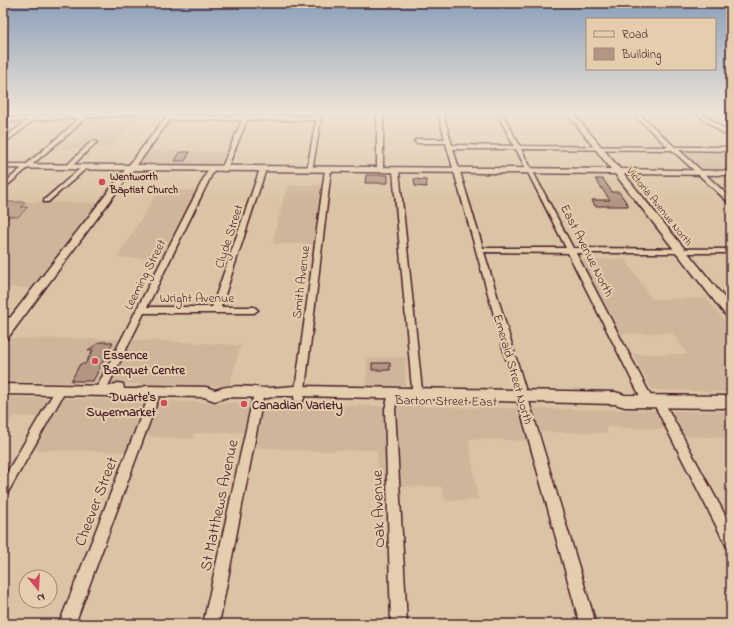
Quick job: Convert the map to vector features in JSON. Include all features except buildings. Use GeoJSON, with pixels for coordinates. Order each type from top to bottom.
{"type":"FeatureCollection","features":[{"type":"Feature","properties":{"kind":"main road"},"geometry":{"type":"LineString","coordinates":[[3,336],[149,142]]}},
{"type":"Feature","properties":{"kind":"main road","name":"Victoria Avenue North"},"geometry":{"type":"LineString","coordinates":[[594,142],[731,314]]}},
{"type":"Feature","properties":{"kind":"main road"},"geometry":{"type":"LineString","coordinates":[[3,166],[731,173]]}},
{"type":"Feature","properties":{"kind":"main road","name":"Barton Street East"},"geometry":{"type":"LineString","coordinates":[[3,389],[105,391],[115,394],[139,395],[151,391],[206,392],[211,395],[219,396],[224,392],[263,393],[274,397],[300,394],[522,399],[618,404],[625,401],[731,402]]}},
{"type":"Feature","properties":{"kind":"street"},"geometry":{"type":"LineString","coordinates":[[3,188],[54,142]]}},
{"type":"Feature","properties":{"kind":"street"},"geometry":{"type":"LineString","coordinates":[[68,167],[94,142]]}},
{"type":"Feature","properties":{"kind":"street"},"geometry":{"type":"LineString","coordinates":[[224,169],[235,142]]}},
{"type":"Feature","properties":{"kind":"street"},"geometry":{"type":"LineString","coordinates":[[310,170],[315,142]]}},
{"type":"Feature","properties":{"kind":"street"},"geometry":{"type":"LineString","coordinates":[[380,142],[380,170]]}},
{"type":"Feature","properties":{"kind":"street"},"geometry":{"type":"LineString","coordinates":[[430,142],[518,148],[731,149]]}},
{"type":"Feature","properties":{"kind":"street","name":"East Avenue North"},"geometry":{"type":"LineString","coordinates":[[515,142],[571,251],[731,540]]}},
{"type":"Feature","properties":{"kind":"street"},"geometry":{"type":"LineString","coordinates":[[667,142],[731,202]]}},
{"type":"Feature","properties":{"kind":"street","name":"Emerald Street North"},"geometry":{"type":"LineString","coordinates":[[448,144],[588,624]]}},
{"type":"Feature","properties":{"kind":"street"},"geometry":{"type":"LineString","coordinates":[[46,201],[85,167]]}},
{"type":"Feature","properties":{"kind":"street","name":"Leeming Street"},"geometry":{"type":"LineString","coordinates":[[105,391],[140,310],[212,168]]}},
{"type":"Feature","properties":{"kind":"street","name":"Clyde Street"},"geometry":{"type":"LineString","coordinates":[[215,310],[263,169]]}},
{"type":"Feature","properties":{"kind":"street","name":"Smith Avenue"},"geometry":{"type":"LineString","coordinates":[[300,394],[328,170]]}},
{"type":"Feature","properties":{"kind":"street"},"geometry":{"type":"LineString","coordinates":[[396,170],[418,397]]}},
{"type":"Feature","properties":{"kind":"street"},"geometry":{"type":"LineString","coordinates":[[480,250],[731,251]]}},
{"type":"Feature","properties":{"kind":"street","name":"Wright Avenue"},"geometry":{"type":"LineString","coordinates":[[140,310],[254,310]]}},
{"type":"Feature","properties":{"kind":"street"},"geometry":{"type":"LineString","coordinates":[[3,320],[14,321]]}},
{"type":"Feature","properties":{"kind":"street"},"geometry":{"type":"LineString","coordinates":[[3,490],[61,390]]}},
{"type":"Feature","properties":{"kind":"street","name":"Cheever Street"},"geometry":{"type":"LineString","coordinates":[[66,624],[151,391]]}},
{"type":"Feature","properties":{"kind":"street","name":"St Matthews Avenue"},"geometry":{"type":"LineString","coordinates":[[211,624],[263,393]]}},
{"type":"Feature","properties":{"kind":"street","name":"Oak Avenue"},"geometry":{"type":"LineString","coordinates":[[393,396],[390,409],[399,624]]}},
{"type":"Feature","properties":{"kind":"shaded area"},"geometry":{"type":"Polygon","coordinates":[[[116,142],[112,147],[52,149],[57,144],[116,142]]]}},
{"type":"Feature","properties":{"kind":"shaded area"},"geometry":{"type":"Polygon","coordinates":[[[679,150],[731,150],[731,169],[701,169],[679,150]]]}},
{"type":"Feature","properties":{"kind":"shaded area"},"geometry":{"type":"Polygon","coordinates":[[[148,151],[225,152],[219,165],[137,164],[148,151]]]}},
{"type":"Feature","properties":{"kind":"shaded area"},"geometry":{"type":"Polygon","coordinates":[[[287,185],[321,185],[313,244],[272,244],[287,185]]]}},
{"type":"Feature","properties":{"kind":"shaded area"},"geometry":{"type":"Polygon","coordinates":[[[159,190],[197,190],[159,258],[117,258],[159,190]]]}},
{"type":"Feature","properties":{"kind":"shaded area"},"geometry":{"type":"Polygon","coordinates":[[[3,202],[25,202],[21,207],[28,207],[18,217],[10,216],[3,222],[3,202]]]}},
{"type":"Feature","properties":{"kind":"shaded area"},"geometry":{"type":"Polygon","coordinates":[[[25,202],[98,203],[31,288],[3,288],[3,222],[25,202]]]}},
{"type":"Feature","properties":{"kind":"shaded area"},"geometry":{"type":"Polygon","coordinates":[[[625,259],[652,299],[707,298],[731,330],[731,392],[652,390],[633,354],[687,354],[672,333],[621,334],[581,260],[625,259]]]}},
{"type":"Feature","properties":{"kind":"shaded area"},"geometry":{"type":"Polygon","coordinates":[[[11,338],[118,339],[241,345],[229,386],[3,381],[3,348],[11,338]]]}},
{"type":"Feature","properties":{"kind":"shaded area"},"geometry":{"type":"Polygon","coordinates":[[[406,357],[405,385],[366,387],[367,358],[406,357]]]}},
{"type":"Feature","properties":{"kind":"shaded area"},"geometry":{"type":"Polygon","coordinates":[[[3,397],[266,404],[731,412],[731,438],[685,436],[682,430],[606,427],[608,433],[538,432],[540,441],[469,439],[478,500],[445,501],[442,487],[378,486],[377,450],[311,451],[253,447],[255,432],[194,433],[193,439],[142,436],[137,452],[30,450],[50,417],[14,416],[9,422],[3,422],[3,397]]]}},
{"type":"Feature","properties":{"kind":"place","name":"Wentworth Baptist Church"},"geometry":{"type":"Point","coordinates":[102,182]}},
{"type":"Feature","properties":{"kind":"place","name":"Essence Banquet Centre"},"geometry":{"type":"Point","coordinates":[95,361]}},
{"type":"Feature","properties":{"kind":"place","name":"Duarte's Supermarket"},"geometry":{"type":"Point","coordinates":[164,403]}},
{"type":"Feature","properties":{"kind":"place","name":"Canadian Variety"},"geometry":{"type":"Point","coordinates":[244,404]}}]}
